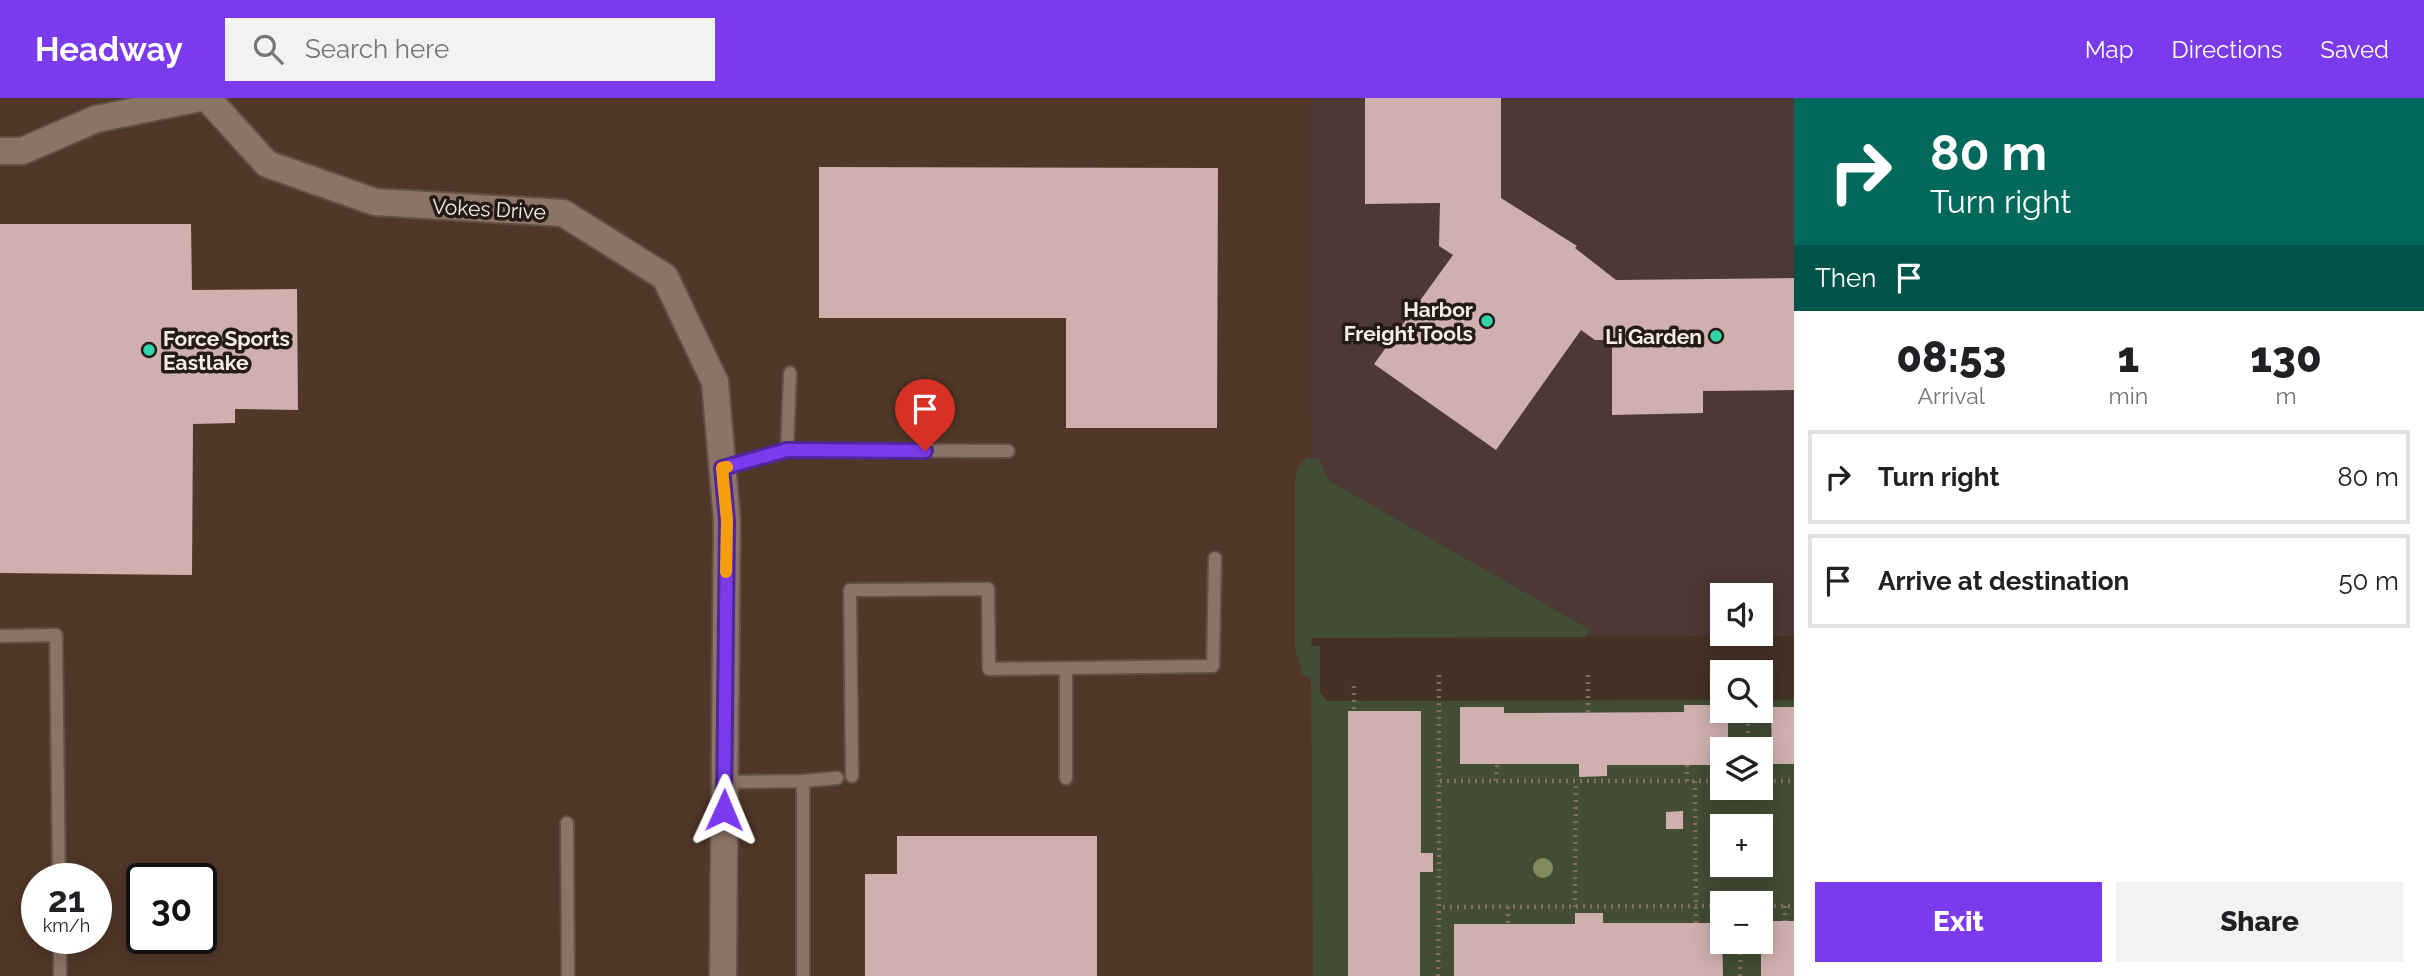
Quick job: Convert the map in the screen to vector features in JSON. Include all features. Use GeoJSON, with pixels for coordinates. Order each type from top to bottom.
{"type":"FeatureCollection","features":[{"type":"Feature","properties":{"kind":"street"},"geometry":{"type":"LineString","coordinates":[[0,151],[22,151],[96,118],[200,98]]}},
{"type":"Feature","properties":{"kind":"street","name":"Vokes Drive"},"geometry":{"type":"LineString","coordinates":[[207,98],[267,164],[375,202],[564,213],[665,278],[715,382],[727,520],[723,976]]}},
{"type":"Feature","properties":{"kind":"lane"},"geometry":{"type":"LineString","coordinates":[[787,450],[790,373]]}},
{"type":"Feature","properties":{"kind":"lane"},"geometry":{"type":"LineString","coordinates":[[722,468],[787,450],[1008,451]]}},
{"type":"Feature","properties":{"kind":"lane"},"geometry":{"type":"LineString","coordinates":[[852,776],[850,590],[988,589],[989,669],[1213,666],[1215,558]]}},
{"type":"Feature","properties":{"kind":"lane"},"geometry":{"type":"LineString","coordinates":[[0,636],[56,635],[59,863]]}},
{"type":"Feature","properties":{"kind":"lane"},"geometry":{"type":"LineString","coordinates":[[1066,669],[1066,778]]}},
{"type":"Feature","properties":{"kind":"lane"},"geometry":{"type":"LineString","coordinates":[[725,782],[837,778]]}},
{"type":"Feature","properties":{"kind":"lane"},"geometry":{"type":"LineString","coordinates":[[803,781],[803,976]]}},
{"type":"Feature","properties":{"kind":"lane"},"geometry":{"type":"LineString","coordinates":[[567,823],[568,976]]}},
{"type":"Feature","properties":{"kind":"lane"},"geometry":{"type":"LineString","coordinates":[[60,954],[60,976]]}},
{"type":"Feature","properties":{"kind":"path"},"geometry":{"type":"LineString","coordinates":[[1438,675],[1438,976]]}},
{"type":"Feature","properties":{"kind":"path"},"geometry":{"type":"LineString","coordinates":[[1588,675],[1588,713]]}},
{"type":"Feature","properties":{"kind":"path"},"geometry":{"type":"LineString","coordinates":[[1354,686],[1354,711]]}},
{"type":"Feature","properties":{"kind":"path"},"geometry":{"type":"LineString","coordinates":[[1496,781],[1497,764]]}},
{"type":"Feature","properties":{"kind":"path"},"geometry":{"type":"LineString","coordinates":[[1687,765],[1687,781]]}},
{"type":"Feature","properties":{"kind":"path"},"geometry":{"type":"LineString","coordinates":[[1439,781],[1710,781]]}},
{"type":"Feature","properties":{"kind":"path"},"geometry":{"type":"LineString","coordinates":[[1575,907],[1576,781]]}},
{"type":"Feature","properties":{"kind":"path"},"geometry":{"type":"LineString","coordinates":[[1695,781],[1696,923]]}},
{"type":"Feature","properties":{"kind":"path"},"geometry":{"type":"LineString","coordinates":[[1773,781],[1794,781]]}},
{"type":"Feature","properties":{"kind":"path"},"geometry":{"type":"LineString","coordinates":[[1439,907],[1710,906]]}},
{"type":"Feature","properties":{"kind":"path"},"geometry":{"type":"LineString","coordinates":[[1773,906],[1794,906]]}},
{"type":"Feature","properties":{"kind":"path"},"geometry":{"type":"LineString","coordinates":[[1785,906],[1785,921]]}},
{"type":"Feature","properties":{"kind":"path"},"geometry":{"type":"LineString","coordinates":[[1508,907],[1508,924]]}},
{"type":"Feature","properties":{"kind":"path"},"geometry":{"type":"LineString","coordinates":[[1740,976],[1741,954]]}},
{"type":"Feature","properties":{"kind":"shaded area"},"geometry":{"type":"Polygon","coordinates":[[[0,98],[1311,98],[1313,976],[0,976],[0,98]]]}},
{"type":"Feature","properties":{"kind":"shaded area"},"geometry":{"type":"Polygon","coordinates":[[[1311,98],[1794,98],[1794,636],[1773,636],[1773,583],[1710,583],[1710,636],[1311,638],[1311,98]]]}},
{"type":"Feature","properties":{"kind":"green space"},"geometry":{"type":"Polygon","coordinates":[[[1308,457],[1320,460],[1328,480],[1589,629],[1586,637],[1311,638],[1311,646],[1320,646],[1320,692],[1327,701],[1710,700],[1710,723],[1773,723],[1773,700],[1794,700],[1794,976],[1313,976],[1311,680],[1302,674],[1295,647],[1295,478],[1301,463],[1308,457]]]}},
{"type":"Feature","properties":{"kind":"building"},"geometry":{"type":"Polygon","coordinates":[[[1365,98],[1501,98],[1501,198],[1577,246],[1575,248],[1616,280],[1794,278],[1794,390],[1703,391],[1703,413],[1612,415],[1612,340],[1595,340],[1581,330],[1496,450],[1374,364],[1453,255],[1439,246],[1440,203],[1365,204],[1365,98]]]}},
{"type":"Feature","properties":{"kind":"building"},"geometry":{"type":"Polygon","coordinates":[[[819,167],[1218,168],[1217,428],[1066,428],[1066,318],[819,318],[819,167]]]}},
{"type":"Feature","properties":{"kind":"building","name":"Force Sports Eastlake"},"geometry":{"type":"Polygon","coordinates":[[[0,224],[191,224],[192,290],[297,289],[298,410],[235,409],[235,423],[193,424],[192,575],[0,573],[0,224]]]}},
{"type":"Feature","properties":{"kind":"building"},"geometry":{"type":"Polygon","coordinates":[[[1684,705],[1710,705],[1710,723],[1728,723],[1728,737],[1710,737],[1710,765],[1607,765],[1607,776],[1579,777],[1579,764],[1460,764],[1460,707],[1504,707],[1504,713],[1684,712],[1684,705]]]}},
{"type":"Feature","properties":{"kind":"building"},"geometry":{"type":"Polygon","coordinates":[[[1773,707],[1794,707],[1794,764],[1773,764],[1773,707]]]}},
{"type":"Feature","properties":{"kind":"building"},"geometry":{"type":"Polygon","coordinates":[[[1348,711],[1421,711],[1421,853],[1433,853],[1433,872],[1420,872],[1420,976],[1348,976],[1348,711]]]}},
{"type":"Feature","properties":{"kind":"building"},"geometry":{"type":"Polygon","coordinates":[[[1683,811],[1683,829],[1666,829],[1666,812],[1683,811]]]}},
{"type":"Feature","properties":{"kind":"building"},"geometry":{"type":"Polygon","coordinates":[[[897,836],[1097,836],[1097,976],[865,976],[865,874],[897,874],[897,836]]]}},
{"type":"Feature","properties":{"kind":"building"},"geometry":{"type":"Polygon","coordinates":[[[1575,913],[1603,913],[1603,923],[1710,923],[1710,954],[1723,954],[1723,976],[1454,976],[1454,924],[1575,924],[1575,913]]]}},
{"type":"Feature","properties":{"kind":"building"},"geometry":{"type":"Polygon","coordinates":[[[1773,921],[1794,921],[1794,976],[1761,976],[1761,954],[1773,954],[1773,921]]]}},
{"type":"Feature","properties":{"kind":"slow traffic"},"geometry":{"type":"LineString","coordinates":[[726,572],[727,520],[722,468],[727,467]]}},
{"type":"Feature","properties":{"kind":"place","name":"Harbor Freight Tools"},"geometry":{"type":"Point","coordinates":[1487,321]}},
{"type":"Feature","properties":{"kind":"place","name":"Li Garden"},"geometry":{"type":"Point","coordinates":[1716,336]}},
{"type":"Feature","properties":{"kind":"place","name":"Force Sports Eastlake"},"geometry":{"type":"Point","coordinates":[149,350]}},
{"type":"Feature","properties":{"kind":"route"},"geometry":{"type":"LineString","coordinates":[[724,810],[727,520],[722,468],[787,450],[925,451]]}}]}
